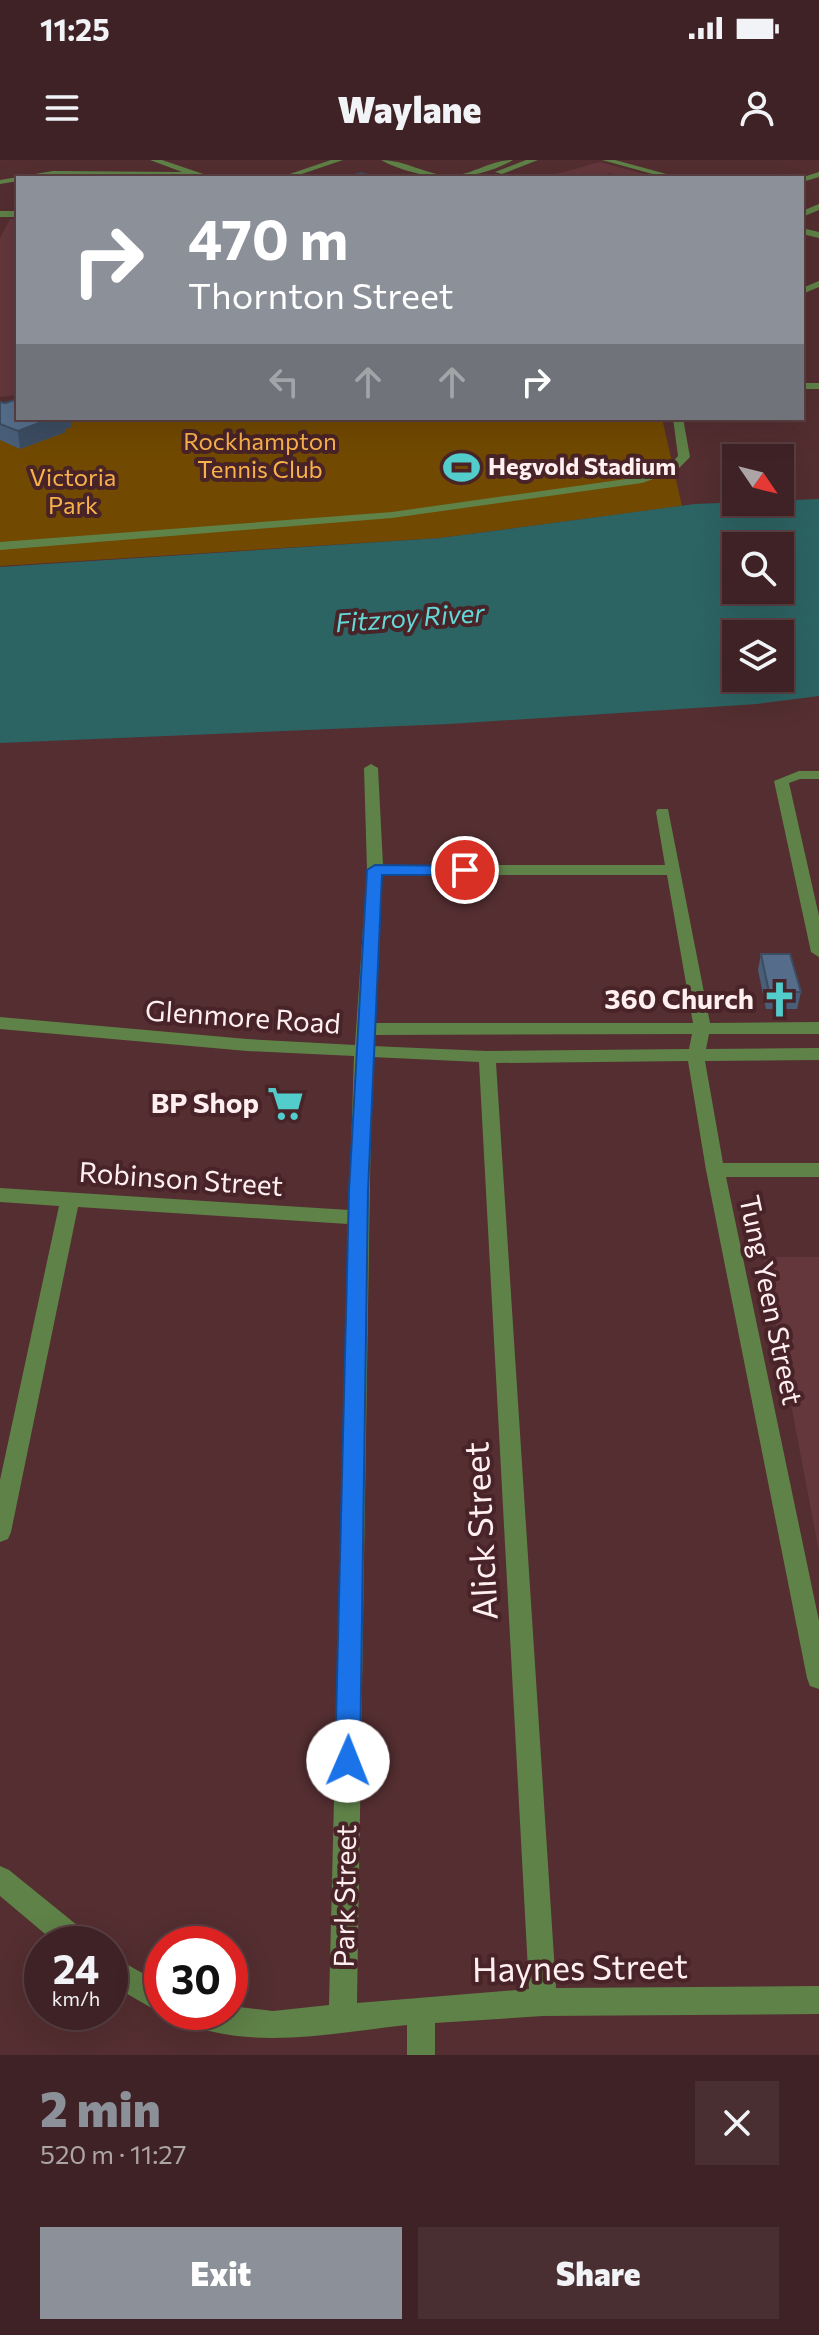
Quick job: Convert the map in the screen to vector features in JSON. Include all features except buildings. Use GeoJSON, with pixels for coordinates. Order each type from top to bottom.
{"type":"FeatureCollection","features":[{"type":"Feature","properties":{"kind":"street"},"geometry":{"type":"LineString","coordinates":[[154,160],[204,176]]}},
{"type":"Feature","properties":{"kind":"street"},"geometry":{"type":"LineString","coordinates":[[288,176],[339,160]]}},
{"type":"Feature","properties":{"kind":"street"},"geometry":{"type":"LineString","coordinates":[[385,160],[445,176]]}},
{"type":"Feature","properties":{"kind":"street"},"geometry":{"type":"LineString","coordinates":[[458,176],[509,160]]}},
{"type":"Feature","properties":{"kind":"street"},"geometry":{"type":"LineString","coordinates":[[486,176],[534,160]]}},
{"type":"Feature","properties":{"kind":"street"},"geometry":{"type":"LineString","coordinates":[[606,160],[669,176]]}},
{"type":"Feature","properties":{"kind":"street"},"geometry":{"type":"LineString","coordinates":[[177,167],[190,164]]}},
{"type":"Feature","properties":{"kind":"street"},"geometry":{"type":"LineString","coordinates":[[29,176],[43,173],[197,174]]}},
{"type":"Feature","properties":{"kind":"street"},"geometry":{"type":"LineString","coordinates":[[655,176],[661,174]]}},
{"type":"Feature","properties":{"kind":"street"},"geometry":{"type":"LineString","coordinates":[[0,546],[399,514],[642,480],[664,474],[679,463],[685,453],[678,420]]}},
{"type":"Feature","properties":{"kind":"street","name":"Park Street"},"geometry":{"type":"LineString","coordinates":[[343,2017],[358,1218],[363,1052],[375,870],[371,768]]}},
{"type":"Feature","properties":{"kind":"street"},"geometry":{"type":"LineString","coordinates":[[819,775],[799,775],[781,781],[819,952]]}},
{"type":"Feature","properties":{"kind":"street"},"geometry":{"type":"LineString","coordinates":[[663,812],[702,1027]]}},
{"type":"Feature","properties":{"kind":"street"},"geometry":{"type":"LineString","coordinates":[[375,870],[674,870]]}},
{"type":"Feature","properties":{"kind":"street","name":"Glenmore Road"},"geometry":{"type":"LineString","coordinates":[[0,1023],[247,1045],[487,1057],[819,1054]]}},
{"type":"Feature","properties":{"kind":"street","name":"Tung Yeen Street"},"geometry":{"type":"LineString","coordinates":[[702,1027],[696,1057],[715,1170],[819,1678]]}},
{"type":"Feature","properties":{"kind":"street"},"geometry":{"type":"LineString","coordinates":[[366,1029],[819,1028]]}},
{"type":"Feature","properties":{"kind":"street","name":"Alick Street"},"geometry":{"type":"LineString","coordinates":[[487,1057],[543,2002]]}},
{"type":"Feature","properties":{"kind":"street"},"geometry":{"type":"LineString","coordinates":[[715,1170],[819,1170]]}},
{"type":"Feature","properties":{"kind":"street","name":"Robinson Street"},"geometry":{"type":"LineString","coordinates":[[0,1195],[358,1218]]}},
{"type":"Feature","properties":{"kind":"street"},"geometry":{"type":"LineString","coordinates":[[0,1532],[70,1200]]}},
{"type":"Feature","properties":{"kind":"street"},"geometry":{"type":"LineString","coordinates":[[0,1879],[56,1926]]}},
{"type":"Feature","properties":{"kind":"street","name":"Haynes Street"},"geometry":{"type":"LineString","coordinates":[[248,2022],[273,2025],[543,2002],[819,2000]]}},
{"type":"Feature","properties":{"kind":"street"},"geometry":{"type":"LineString","coordinates":[[421,2010],[421,2055]]}},
{"type":"Feature","properties":{"kind":"shaded area"},"geometry":{"type":"Polygon","coordinates":[[[600,162],[647,175],[609,173],[601,176],[549,176],[600,162]]]}},
{"type":"Feature","properties":{"kind":"shaded area"},"geometry":{"type":"Polygon","coordinates":[[[10,219],[16,219],[16,395],[0,397],[0,238],[10,219]]]}},
{"type":"Feature","properties":{"kind":"shaded area"},"geometry":{"type":"Polygon","coordinates":[[[763,1257],[819,1257],[819,1552],[763,1257]]]}},
{"type":"Feature","properties":{"kind":"green space","name":"Victoria Park"},"geometry":{"type":"Polygon","coordinates":[[[0,417],[16,417],[16,420],[662,420],[682,506],[440,538],[0,566],[0,417]]]}},
{"type":"Feature","properties":{"kind":"water","name":"Fitzroy River"},"geometry":{"type":"Polygon","coordinates":[[[819,499],[819,696],[757,704],[449,724],[0,743],[0,567],[440,538],[695,504],[722,503],[722,516],[794,516],[794,500],[819,499]]]}},
{"type":"Feature","properties":{"kind":"place","name":"Hegvold Stadium"},"geometry":{"type":"Point","coordinates":[462,467]}},
{"type":"Feature","properties":{"kind":"place","name":"360 Church"},"geometry":{"type":"Point","coordinates":[780,999]}},
{"type":"Feature","properties":{"kind":"place","name":"BP Shop"},"geometry":{"type":"Point","coordinates":[285,1103]}},
{"type":"Feature","properties":{"kind":"route"},"geometry":{"type":"LineString","coordinates":[[348,1761],[358,1191],[375,870],[465,870]]}},
{"type":"Feature","properties":{"kind":"park label","name":"Rockhampton Tennis Club"},"geometry":{"type":"Point","coordinates":[260,456]}}]}
